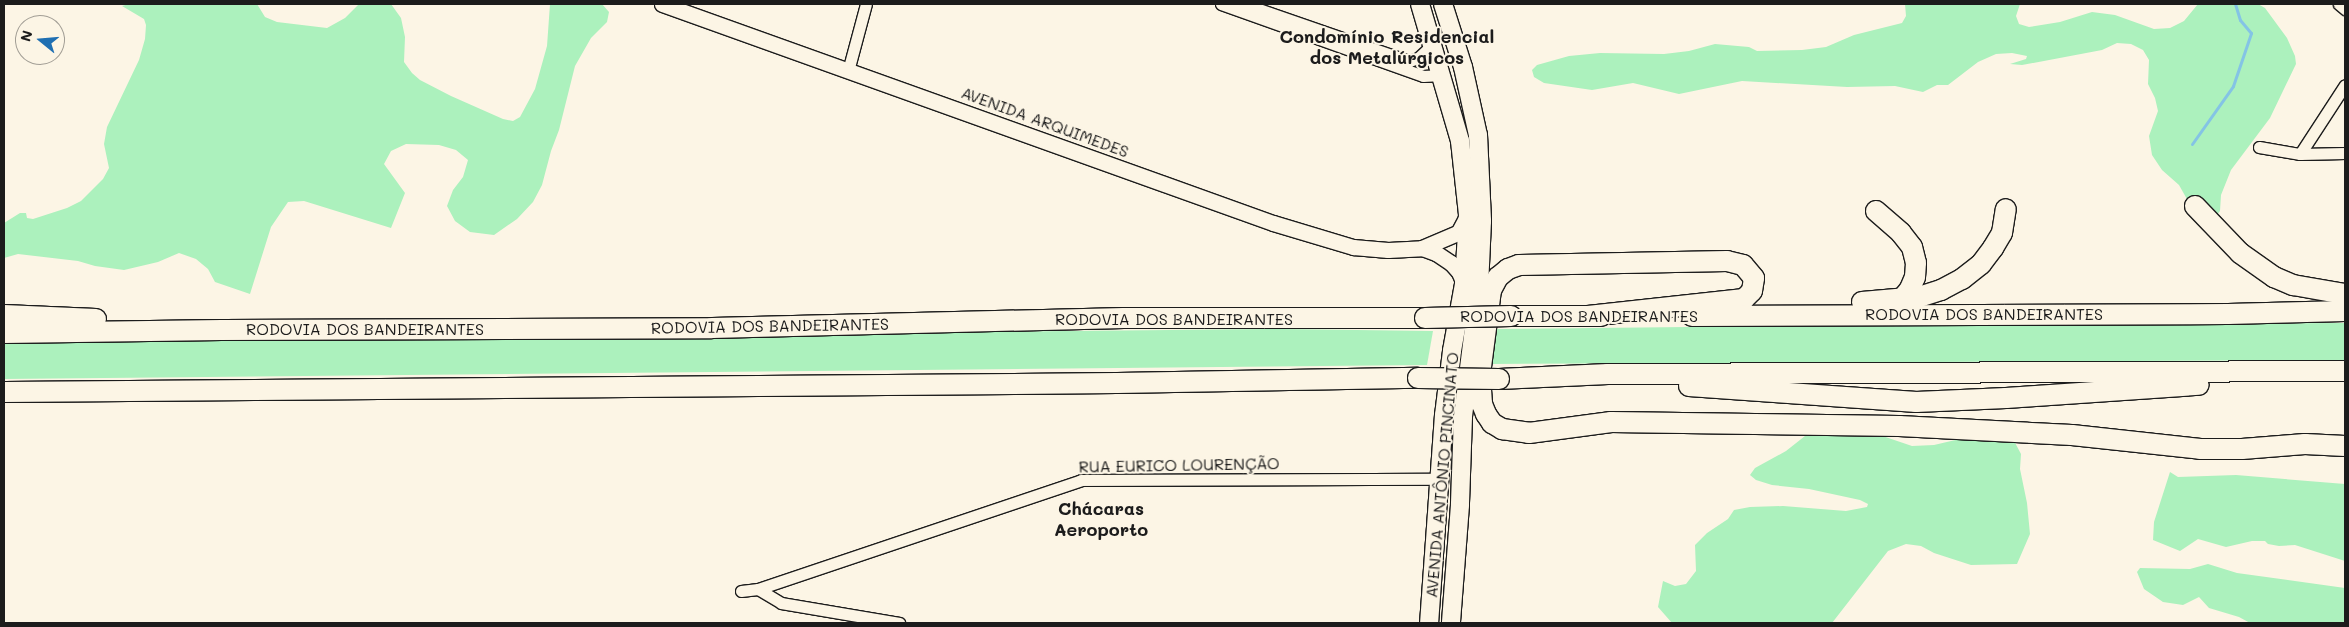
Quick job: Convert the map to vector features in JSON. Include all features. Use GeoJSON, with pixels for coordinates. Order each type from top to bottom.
{"type":"FeatureCollection","features":[{"type":"Feature","properties":{"kind":"highway"},"geometry":{"type":"LineString","coordinates":[[2196,206],[2240,253],[2274,277],[2293,285],[2345,294]]}},
{"type":"Feature","properties":{"kind":"highway"},"geometry":{"type":"LineString","coordinates":[[1777,316],[1816,306],[1902,299],[1941,290],[1962,279],[1981,264],[2002,234],[2006,209]]}},
{"type":"Feature","properties":{"kind":"highway"},"geometry":{"type":"LineString","coordinates":[[1876,212],[1901,233],[1912,247],[1916,263],[1915,277],[1910,289],[1902,299]]}},
{"type":"Feature","properties":{"kind":"highway"},"geometry":{"type":"LineString","coordinates":[[1588,316],[1744,299],[1752,291],[1754,278],[1744,265],[1726,261],[1519,265],[1508,269],[1498,277],[1491,290],[1480,375],[1482,404],[1492,423],[1509,431],[1529,433],[1554,432],[1595,423],[1641,422],[1951,428],[2072,435],[2200,449],[2242,449],[2305,444],[2345,446]]}},
{"type":"Feature","properties":{"kind":"highway","name":"RODOVIA DOS BANDEIRANTES"},"geometry":{"type":"LineString","coordinates":[[4,333],[712,328],[1124,318],[2228,314],[2345,311]]}},
{"type":"Feature","properties":{"kind":"highway"},"geometry":{"type":"LineString","coordinates":[[4,315],[145,321],[222,330]]}},
{"type":"Feature","properties":{"kind":"highway"},"geometry":{"type":"LineString","coordinates":[[1608,374],[1660,383],[1752,392],[1916,402],[2214,384],[2341,372]]}},
{"type":"Feature","properties":{"kind":"highway"},"geometry":{"type":"LineString","coordinates":[[4,392],[1087,383],[1418,378],[1499,379],[1608,374],[2341,372]]}},
{"type":"Feature","properties":{"kind":"main road","name":"AVENIDA ARQUIMEDES"},"geometry":{"type":"LineString","coordinates":[[662,4],[1308,234],[1353,248],[1388,250],[1422,248],[1450,238],[1458,233],[1468,215]]}},
{"type":"Feature","properties":{"kind":"main road","name":"AVENIDA ANTÔNIO PINCINATO"},"geometry":{"type":"LineString","coordinates":[[1420,4],[1460,141],[1468,215],[1464,284],[1451,360],[1438,479],[1429,623]]}},
{"type":"Feature","properties":{"kind":"main road","name":"AVENIDA ANTÔNIO PINCINATO"},"geometry":{"type":"LineString","coordinates":[[1443,4],[1455,42],[1478,135],[1482,221],[1479,288],[1463,417],[1460,505],[1451,623]]}},
{"type":"Feature","properties":{"kind":"main road"},"geometry":{"type":"LineString","coordinates":[[1442,75],[1451,63],[1455,42]]}},
{"type":"Feature","properties":{"kind":"main road","name":"AVENIDA ARQUIMEDES"},"geometry":{"type":"LineString","coordinates":[[1422,248],[1436,253],[1451,263],[1459,272],[1464,284]]}},
{"type":"Feature","properties":{"kind":"street"},"geometry":{"type":"LineString","coordinates":[[848,71],[866,4]]}},
{"type":"Feature","properties":{"kind":"street"},"geometry":{"type":"LineString","coordinates":[[1221,4],[1423,76],[1442,75]]}},
{"type":"Feature","properties":{"kind":"street"},"geometry":{"type":"LineString","coordinates":[[1244,4],[1409,61],[1418,58],[1433,44]]}},
{"type":"Feature","properties":{"kind":"street"},"geometry":{"type":"LineString","coordinates":[[2339,4],[2345,9]]}},
{"type":"Feature","properties":{"kind":"street"},"geometry":{"type":"LineString","coordinates":[[2300,154],[2345,85]]}},
{"type":"Feature","properties":{"kind":"street"},"geometry":{"type":"LineString","coordinates":[[2259,148],[2300,154],[2345,153]]}},
{"type":"Feature","properties":{"kind":"street","name":"RUA EURICO LOURENÇÃO"},"geometry":{"type":"LineString","coordinates":[[741,590],[758,588],[1081,480],[1438,479]]}},
{"type":"Feature","properties":{"kind":"street"},"geometry":{"type":"LineString","coordinates":[[758,588],[782,603],[899,623]]}},
{"type":"Feature","properties":{"kind":"green space"},"geometry":{"type":"Polygon","coordinates":[[[129,4],[257,4],[265,17],[277,22],[327,28],[345,18],[359,4],[391,4],[401,18],[405,37],[404,62],[412,73],[420,80],[451,96],[503,119],[513,121],[520,117],[535,89],[547,46],[550,4],[602,4],[609,12],[607,22],[591,38],[575,66],[559,130],[542,185],[533,202],[517,219],[494,235],[470,232],[455,221],[447,206],[453,190],[463,177],[468,160],[456,150],[439,145],[406,144],[391,151],[384,164],[405,193],[391,228],[304,201],[288,202],[271,227],[250,294],[215,282],[208,269],[196,259],[179,253],[158,262],[124,270],[95,266],[78,261],[18,254],[4,258],[4,223],[20,213],[26,213],[27,218],[33,219],[67,208],[81,201],[103,179],[109,168],[104,144],[107,127],[139,60],[145,39],[146,25],[144,19],[122,6],[129,4]]]}},
{"type":"Feature","properties":{"kind":"green space"},"geometry":{"type":"Polygon","coordinates":[[[1905,4],[2020,4],[2016,16],[2019,24],[2029,27],[2060,22],[2092,12],[2115,15],[2154,29],[2170,28],[2184,21],[2198,4],[2258,4],[2265,8],[2287,38],[2295,56],[2296,64],[2270,118],[2231,170],[2221,195],[2220,211],[2217,215],[2188,201],[2179,185],[2162,170],[2152,155],[2149,136],[2158,111],[2155,98],[2148,84],[2149,60],[2143,50],[2131,44],[2117,43],[2102,50],[2022,65],[2010,64],[2026,59],[2027,56],[2012,53],[1996,54],[1978,62],[1948,85],[1937,85],[1923,92],[1895,86],[1847,87],[1742,81],[1679,94],[1633,83],[1592,90],[1544,83],[1534,77],[1532,70],[1537,65],[1569,56],[1600,53],[1664,54],[1689,51],[1715,44],[1749,47],[1757,51],[1802,50],[1826,47],[1854,35],[1902,23],[1906,16],[1905,4]]]}},
{"type":"Feature","properties":{"kind":"green space"},"geometry":{"type":"Polygon","coordinates":[[[2345,323],[2345,360],[1490,364],[1494,329],[2345,323]]]}},
{"type":"Feature","properties":{"kind":"green space"},"geometry":{"type":"Polygon","coordinates":[[[1280,329],[1433,331],[1427,365],[4,379],[4,341],[1280,329]]]}},
{"type":"Feature","properties":{"kind":"green space"},"geometry":{"type":"Polygon","coordinates":[[[1856,427],[1912,446],[1934,445],[1964,438],[2012,437],[2021,454],[2020,469],[2027,503],[2030,534],[2017,564],[1971,565],[1934,553],[1921,546],[1906,544],[1888,551],[1832,623],[1672,623],[1658,607],[1663,581],[1675,586],[1686,584],[1696,571],[1695,545],[1707,533],[1728,519],[1734,510],[1750,507],[1783,506],[1846,511],[1867,507],[1868,504],[1860,500],[1809,489],[1772,485],[1756,480],[1750,475],[1755,468],[1786,451],[1805,436],[1856,427]]]}},
{"type":"Feature","properties":{"kind":"green space"},"geometry":{"type":"Polygon","coordinates":[[[2170,472],[2178,477],[2236,475],[2345,484],[2345,561],[2295,545],[2279,546],[2268,544],[2265,541],[2252,541],[2226,547],[2198,539],[2180,551],[2153,540],[2154,522],[2170,472]]]}},
{"type":"Feature","properties":{"kind":"green space"},"geometry":{"type":"Polygon","coordinates":[[[2208,564],[2237,573],[2345,588],[2345,623],[2250,623],[2239,617],[2209,608],[2199,597],[2183,605],[2163,602],[2144,589],[2137,572],[2140,568],[2190,569],[2208,564]]]}},
{"type":"Feature","properties":{"kind":"waterway"},"geometry":{"type":"LineString","coordinates":[[2192,144],[2233,86],[2251,33],[2240,20],[2235,4]]}},
{"type":"Feature","properties":{"kind":"district","name":"Condomínio Residencial dos Metalúrgicos"},"geometry":{"type":"Point","coordinates":[1387,47]}},
{"type":"Feature","properties":{"kind":"district","name":"Chácaras Aeroporto"},"geometry":{"type":"Point","coordinates":[1101,519]}}]}
